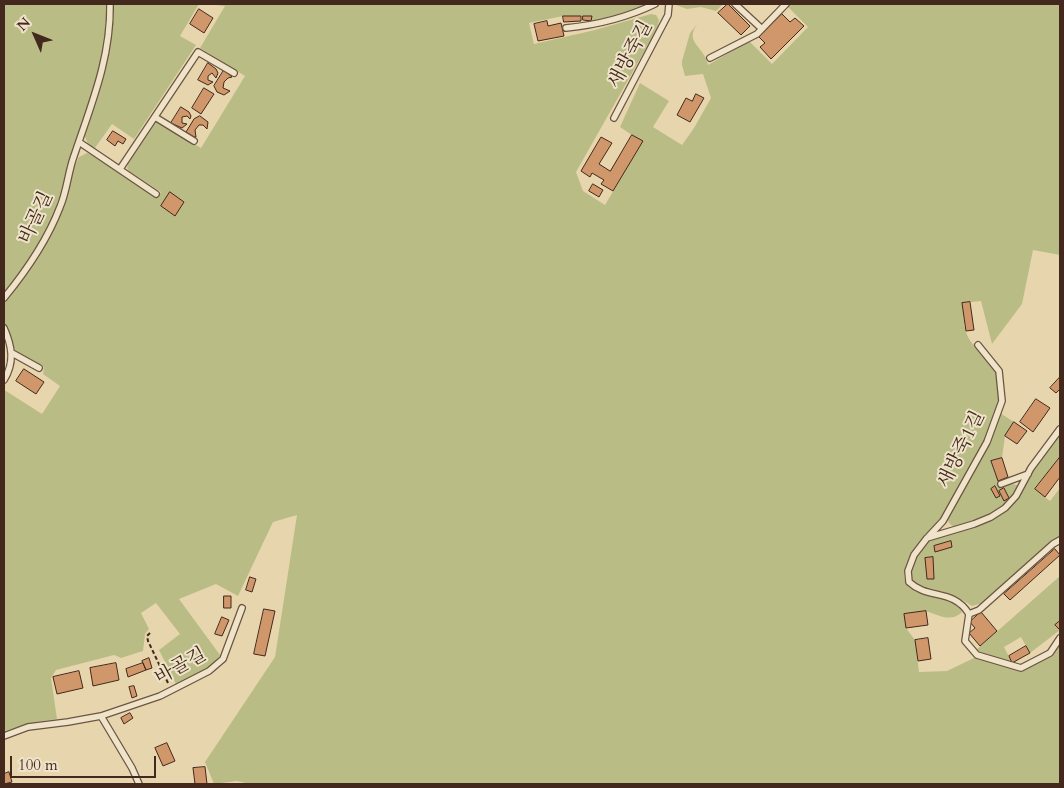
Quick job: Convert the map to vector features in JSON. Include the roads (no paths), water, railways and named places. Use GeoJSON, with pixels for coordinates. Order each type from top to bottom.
{"type":"FeatureCollection","features":[{"type":"Feature","properties":{"kind":"lane","name":"바골길"},"geometry":{"type":"LineString","coordinates":[[4,298],[31,264],[61,206],[79,142],[102,72],[108,36],[110,4]]}},
{"type":"Feature","properties":{"kind":"lane","name":"새방죽길"},"geometry":{"type":"LineString","coordinates":[[566,28],[606,22],[655,4]]}},
{"type":"Feature","properties":{"kind":"lane","name":"새방죽길"},"geometry":{"type":"LineString","coordinates":[[614,118],[668,15],[669,4]]}},
{"type":"Feature","properties":{"kind":"lane"},"geometry":{"type":"LineString","coordinates":[[735,4],[762,29]]}},
{"type":"Feature","properties":{"kind":"lane"},"geometry":{"type":"LineString","coordinates":[[710,58],[756,34],[786,4]]}},
{"type":"Feature","properties":{"kind":"lane"},"geometry":{"type":"LineString","coordinates":[[120,169],[198,52],[234,73]]}},
{"type":"Feature","properties":{"kind":"lane"},"geometry":{"type":"LineString","coordinates":[[155,116],[194,141]]}},
{"type":"Feature","properties":{"kind":"lane"},"geometry":{"type":"LineString","coordinates":[[79,142],[156,194]]}},
{"type":"Feature","properties":{"kind":"lane"},"geometry":{"type":"LineString","coordinates":[[4,328],[12,353],[10,367],[4,380]]}},
{"type":"Feature","properties":{"kind":"lane","name":"새방죽1길"},"geometry":{"type":"LineString","coordinates":[[969,614],[963,604],[955,599],[921,590],[909,582],[908,571],[914,555],[942,521],[987,442],[1002,401],[999,371],[978,344]]}},
{"type":"Feature","properties":{"kind":"lane"},"geometry":{"type":"LineString","coordinates":[[12,353],[39,368]]}},
{"type":"Feature","properties":{"kind":"lane"},"geometry":{"type":"LineString","coordinates":[[927,538],[974,524],[1005,508],[1016,496],[1028,474],[1060,428]]}},
{"type":"Feature","properties":{"kind":"lane"},"geometry":{"type":"LineString","coordinates":[[1001,484],[1028,474]]}},
{"type":"Feature","properties":{"kind":"lane"},"geometry":{"type":"LineString","coordinates":[[1060,540],[1053,544],[980,610],[969,614],[965,641],[977,655],[1021,668],[1050,653],[1060,638]]}},
{"type":"Feature","properties":{"kind":"lane","name":"바골길"},"geometry":{"type":"LineString","coordinates":[[4,736],[28,727],[101,716],[151,699],[209,671],[220,663],[225,654],[242,608]]}},
{"type":"Feature","properties":{"kind":"lane"},"geometry":{"type":"LineString","coordinates":[[101,716],[132,768],[139,784]]}}]}
